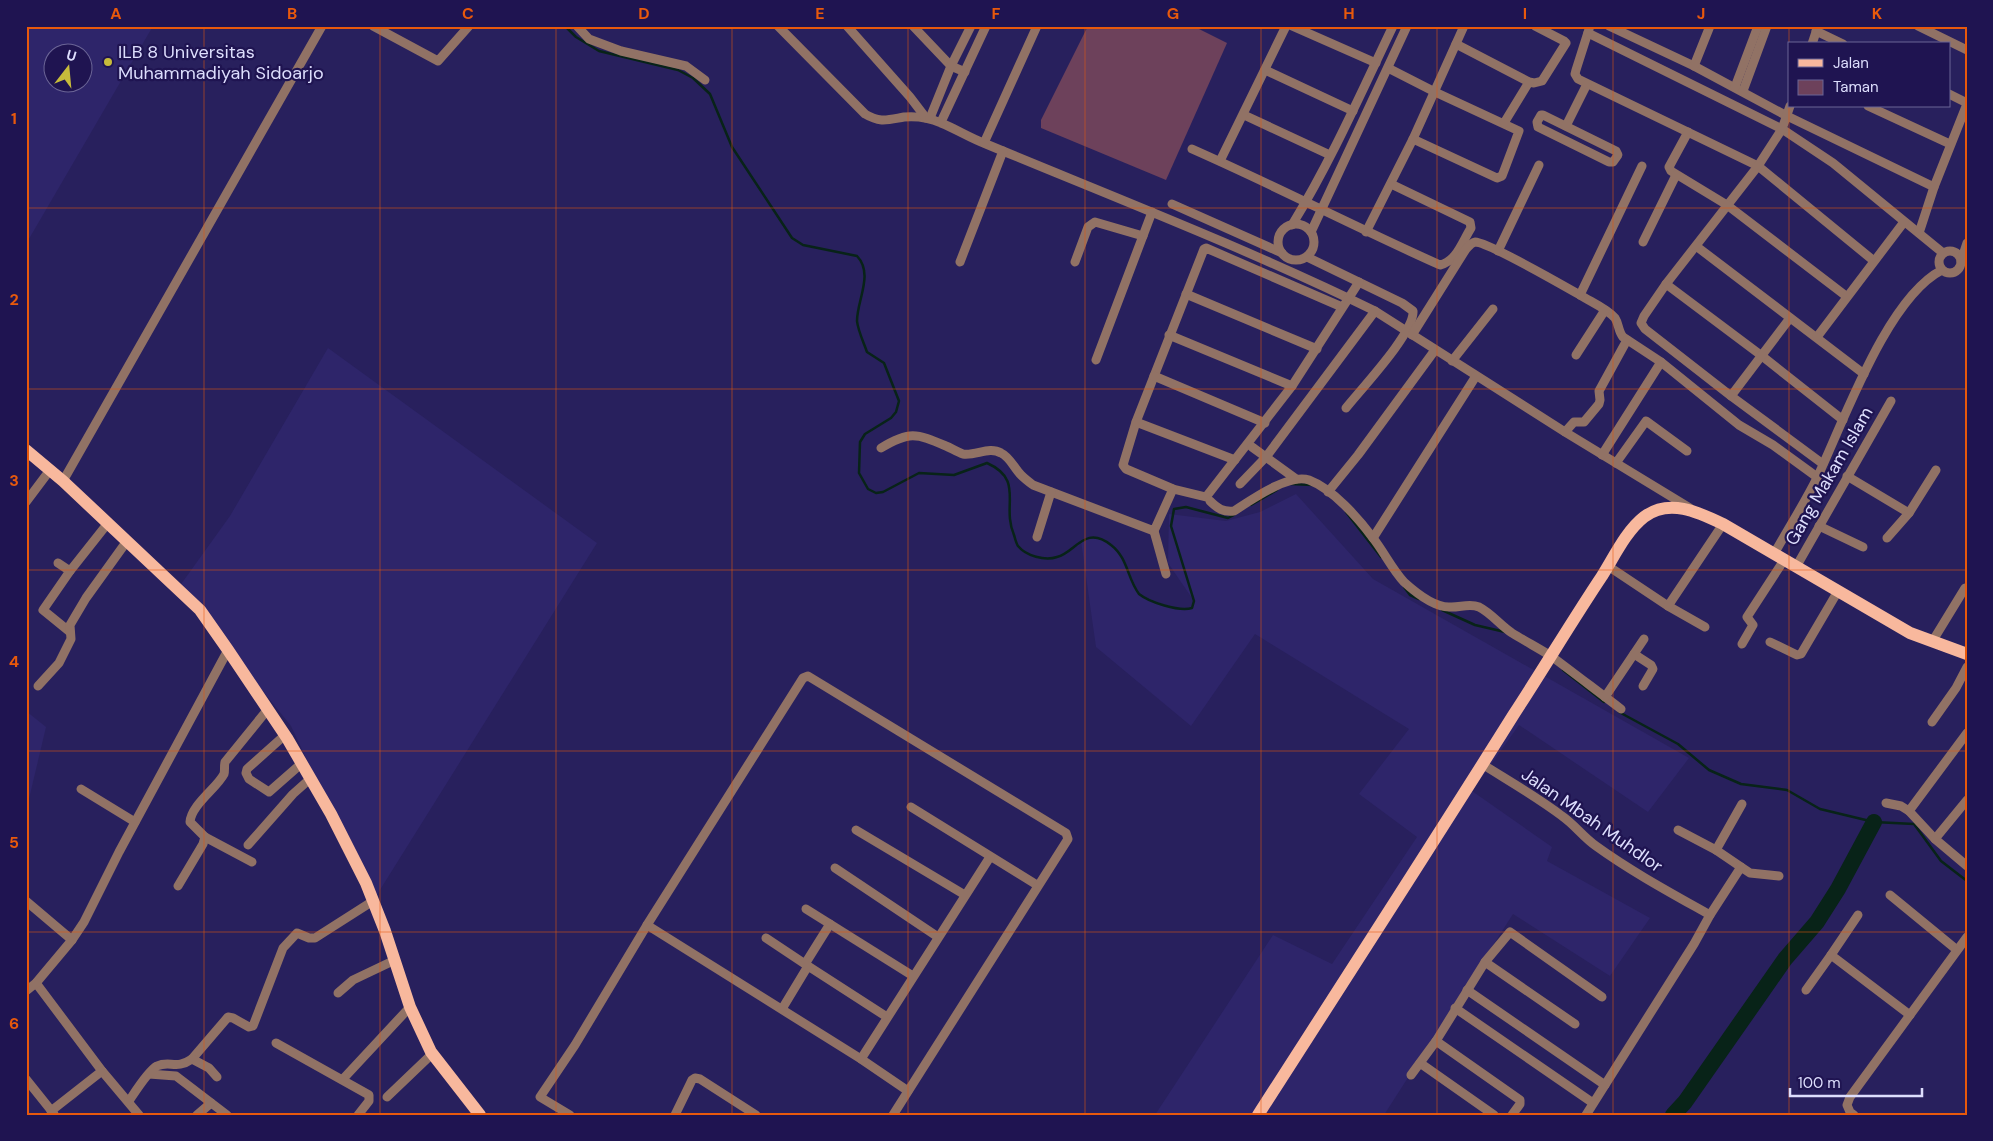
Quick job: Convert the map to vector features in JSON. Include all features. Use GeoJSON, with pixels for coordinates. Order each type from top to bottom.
{"type":"FeatureCollection","features":[{"type":"Feature","properties":{"kind":"main road"},"geometry":{"type":"LineString","coordinates":[[26,450],[63,481],[200,610],[228,650],[302,762],[331,814],[373,901],[410,1007],[432,1054],[480,1115]]}},
{"type":"Feature","properties":{"kind":"main road"},"geometry":{"type":"LineString","coordinates":[[1258,1115],[1357,963],[1626,538],[1643,518],[1657,510],[1672,507],[1697,512],[1722,524],[1910,633],[1967,654]]}},
{"type":"Feature","properties":{"kind":"street"},"geometry":{"type":"LineString","coordinates":[[373,26],[438,62],[469,26]]}},
{"type":"Feature","properties":{"kind":"street"},"geometry":{"type":"LineString","coordinates":[[577,26],[589,39],[596,42],[641,56],[686,66],[705,80]]}},
{"type":"Feature","properties":{"kind":"street"},"geometry":{"type":"LineString","coordinates":[[778,26],[864,114],[874,119],[890,121],[905,117],[928,118],[941,122],[984,143],[1283,267],[1349,298],[1376,311],[1565,432],[1697,512]]}},
{"type":"Feature","properties":{"kind":"street"},"geometry":{"type":"LineString","coordinates":[[846,26],[928,118]]}},
{"type":"Feature","properties":{"kind":"street"},"geometry":{"type":"LineString","coordinates":[[913,26],[951,66],[964,72]]}},
{"type":"Feature","properties":{"kind":"street"},"geometry":{"type":"LineString","coordinates":[[928,118],[970,26]]}},
{"type":"Feature","properties":{"kind":"street"},"geometry":{"type":"LineString","coordinates":[[941,122],[986,26]]}},
{"type":"Feature","properties":{"kind":"street"},"geometry":{"type":"LineString","coordinates":[[984,143],[1037,26]]}},
{"type":"Feature","properties":{"kind":"street"},"geometry":{"type":"LineString","coordinates":[[1220,161],[1286,26]]}},
{"type":"Feature","properties":{"kind":"street"},"geometry":{"type":"LineString","coordinates":[[1292,26],[1376,64]]}},
{"type":"Feature","properties":{"kind":"street"},"geometry":{"type":"LineString","coordinates":[[1283,267],[1285,255],[1279,246],[1281,233],[1292,225],[1306,202],[1353,111],[1393,26]]}},
{"type":"Feature","properties":{"kind":"street"},"geometry":{"type":"LineString","coordinates":[[1311,232],[1407,26]]}},
{"type":"Feature","properties":{"kind":"street"},"geometry":{"type":"LineString","coordinates":[[1366,232],[1413,139],[1464,26]]}},
{"type":"Feature","properties":{"kind":"street"},"geometry":{"type":"LineString","coordinates":[[1456,44],[1529,82],[1538,83],[1542,81],[1566,44],[1564,40],[1535,26]]}},
{"type":"Feature","properties":{"kind":"street"},"geometry":{"type":"LineString","coordinates":[[1609,26],[1694,66],[1787,116],[1934,187]]}},
{"type":"Feature","properties":{"kind":"street"},"geometry":{"type":"LineString","coordinates":[[1694,66],[1710,26]]}},
{"type":"Feature","properties":{"kind":"street"},"geometry":{"type":"LineString","coordinates":[[1739,89],[1758,26]]}},
{"type":"Feature","properties":{"kind":"street"},"geometry":{"type":"LineString","coordinates":[[1739,89],[1767,26]]}},
{"type":"Feature","properties":{"kind":"street"},"geometry":{"type":"LineString","coordinates":[[1918,26],[1967,50]]}},
{"type":"Feature","properties":{"kind":"street"},"geometry":{"type":"LineString","coordinates":[[63,481],[323,27]]}},
{"type":"Feature","properties":{"kind":"street"},"geometry":{"type":"LineString","coordinates":[[1874,261],[1758,166],[1578,79],[1575,74],[1589,29],[1782,129],[1833,163],[1943,253]]}},
{"type":"Feature","properties":{"kind":"street"},"geometry":{"type":"LineString","coordinates":[[1813,42],[1817,29],[1839,42]]}},
{"type":"Feature","properties":{"kind":"street"},"geometry":{"type":"LineString","coordinates":[[1387,39],[1399,44]]}},
{"type":"Feature","properties":{"kind":"street"},"geometry":{"type":"LineString","coordinates":[[1388,68],[1435,92],[1516,128],[1518,131],[1502,176],[1497,178],[1413,139]]}},
{"type":"Feature","properties":{"kind":"street"},"geometry":{"type":"LineString","coordinates":[[1265,70],[1353,111]]}},
{"type":"Feature","properties":{"kind":"street"},"geometry":{"type":"LineString","coordinates":[[1504,123],[1529,82]]}},
{"type":"Feature","properties":{"kind":"street"},"geometry":{"type":"LineString","coordinates":[[1566,126],[1586,84]]}},
{"type":"Feature","properties":{"kind":"street"},"geometry":{"type":"LineString","coordinates":[[1919,234],[1934,187],[1967,103],[1950,94]]}},
{"type":"Feature","properties":{"kind":"street"},"geometry":{"type":"LineString","coordinates":[[1789,108],[1782,129],[1758,166],[1666,284],[1641,323],[1645,329],[1731,396],[1823,464]]}},
{"type":"Feature","properties":{"kind":"street"},"geometry":{"type":"LineString","coordinates":[[1872,108],[1950,144]]}},
{"type":"Feature","properties":{"kind":"street"},"geometry":{"type":"LineString","coordinates":[[1244,115],[1330,155]]}},
{"type":"Feature","properties":{"kind":"street"},"geometry":{"type":"LineString","coordinates":[[1544,115],[1566,126],[1616,151],[1618,155],[1613,162],[1609,162],[1538,127],[1537,122],[1544,115]]}},
{"type":"Feature","properties":{"kind":"street"},"geometry":{"type":"LineString","coordinates":[[1688,132],[1669,167],[1676,176],[1727,205],[1846,296]]}},
{"type":"Feature","properties":{"kind":"street"},"geometry":{"type":"LineString","coordinates":[[1192,149],[1366,232],[1440,265],[1447,263],[1453,258],[1471,228],[1470,222],[1391,184]]}},
{"type":"Feature","properties":{"kind":"street"},"geometry":{"type":"LineString","coordinates":[[960,262],[1003,151]]}},
{"type":"Feature","properties":{"kind":"street"},"geometry":{"type":"LineString","coordinates":[[1498,251],[1539,165]]}},
{"type":"Feature","properties":{"kind":"street"},"geometry":{"type":"LineString","coordinates":[[1580,294],[1642,166]]}},
{"type":"Feature","properties":{"kind":"street"},"geometry":{"type":"LineString","coordinates":[[1643,242],[1676,176]]}},
{"type":"Feature","properties":{"kind":"street"},"geometry":{"type":"LineString","coordinates":[[1172,204],[1300,260],[1307,257],[1314,245],[1311,232],[1306,227],[1292,225]]}},
{"type":"Feature","properties":{"kind":"street"},"geometry":{"type":"LineString","coordinates":[[1179,223],[1185,210]]}},
{"type":"Feature","properties":{"kind":"street"},"geometry":{"type":"LineString","coordinates":[[1096,360],[1152,212]]}},
{"type":"Feature","properties":{"kind":"street"},"geometry":{"type":"LineString","coordinates":[[1076,262],[1088,227],[1095,222],[1144,236]]}},
{"type":"Feature","properties":{"kind":"street"},"geometry":{"type":"LineString","coordinates":[[1817,337],[1846,296],[1904,222]]}},
{"type":"Feature","properties":{"kind":"street"},"geometry":{"type":"LineString","coordinates":[[1346,408],[1410,333],[1470,244],[1477,242],[1580,294],[1605,310],[1616,320],[1619,332],[1627,340],[1661,362],[1739,425],[1773,445],[1817,477]]}},
{"type":"Feature","properties":{"kind":"street"},"geometry":{"type":"LineString","coordinates":[[1742,644],[1754,625],[1747,617],[1779,557],[1864,374],[1888,328],[1907,299],[1931,275],[1942,270],[1951,273],[1963,264],[1967,243]]}},
{"type":"Feature","properties":{"kind":"street"},"geometry":{"type":"LineString","coordinates":[[1696,246],[1864,374]]}},
{"type":"Feature","properties":{"kind":"street"},"geometry":{"type":"LineString","coordinates":[[1342,307],[1206,248],[1202,251],[1169,334],[1136,422],[1123,466],[1185,494],[1206,497],[1292,386],[1359,282]]}},
{"type":"Feature","properties":{"kind":"street"},"geometry":{"type":"LineString","coordinates":[[1943,253],[1952,251],[1956,253],[1963,264]]}},
{"type":"Feature","properties":{"kind":"street"},"geometry":{"type":"LineString","coordinates":[[1942,270],[1939,261],[1943,253]]}},
{"type":"Feature","properties":{"kind":"street"},"geometry":{"type":"LineString","coordinates":[[1307,257],[1402,303],[1413,311],[1414,317],[1410,333]]}},
{"type":"Feature","properties":{"kind":"street"},"geometry":{"type":"LineString","coordinates":[[1666,284],[1843,420]]}},
{"type":"Feature","properties":{"kind":"street"},"geometry":{"type":"LineString","coordinates":[[1186,294],[1317,349]]}},
{"type":"Feature","properties":{"kind":"street"},"geometry":{"type":"LineString","coordinates":[[1452,361],[1493,308]]}},
{"type":"Feature","properties":{"kind":"street"},"geometry":{"type":"LineString","coordinates":[[1576,355],[1605,310]]}},
{"type":"Feature","properties":{"kind":"street"},"geometry":{"type":"LineString","coordinates":[[1240,484],[1266,457],[1376,311]]}},
{"type":"Feature","properties":{"kind":"street"},"geometry":{"type":"LineString","coordinates":[[1731,396],[1790,318]]}},
{"type":"Feature","properties":{"kind":"street"},"geometry":{"type":"LineString","coordinates":[[1169,334],[1292,386]]}},
{"type":"Feature","properties":{"kind":"street"},"geometry":{"type":"LineString","coordinates":[[1565,432],[1574,422],[1584,422],[1599,404],[1599,391],[1627,340]]}},
{"type":"Feature","properties":{"kind":"street"},"geometry":{"type":"LineString","coordinates":[[1328,492],[1358,455],[1435,350]]}},
{"type":"Feature","properties":{"kind":"street"},"geometry":{"type":"LineString","coordinates":[[1602,455],[1661,362]]}},
{"type":"Feature","properties":{"kind":"street"},"geometry":{"type":"LineString","coordinates":[[1154,376],[1265,423]]}},
{"type":"Feature","properties":{"kind":"street"},"geometry":{"type":"LineString","coordinates":[[1373,538],[1476,376]]}},
{"type":"Feature","properties":{"kind":"street","name":"Gang Makam Islam"},"geometry":{"type":"LineString","coordinates":[[1796,567],[1890,401]]}},
{"type":"Feature","properties":{"kind":"street"},"geometry":{"type":"LineString","coordinates":[[1616,463],[1646,420],[1687,450]]}},
{"type":"Feature","properties":{"kind":"street"},"geometry":{"type":"LineString","coordinates":[[1136,422],[1235,460]]}},
{"type":"Feature","properties":{"kind":"street"},"geometry":{"type":"LineString","coordinates":[[881,448],[900,436],[912,435],[931,440],[962,454],[975,454],[991,450],[999,451],[1033,485],[1154,531]]}},
{"type":"Feature","properties":{"kind":"street"},"geometry":{"type":"LineString","coordinates":[[1252,446],[1296,479]]}},
{"type":"Feature","properties":{"kind":"street"},"geometry":{"type":"LineString","coordinates":[[26,502],[50,470]]}},
{"type":"Feature","properties":{"kind":"street"},"geometry":{"type":"LineString","coordinates":[[1887,538],[1909,514],[1936,470]]}},
{"type":"Feature","properties":{"kind":"street"},"geometry":{"type":"LineString","coordinates":[[1847,476],[1909,514]]}},
{"type":"Feature","properties":{"kind":"street"},"geometry":{"type":"LineString","coordinates":[[1210,501],[1225,512],[1234,511],[1285,482],[1296,479],[1309,480],[1328,492],[1347,508],[1373,538],[1402,579],[1414,590],[1440,606],[1477,606],[1547,661],[1621,709]]}},
{"type":"Feature","properties":{"kind":"street"},"geometry":{"type":"LineString","coordinates":[[1166,574],[1154,531],[1173,489]]}},
{"type":"Feature","properties":{"kind":"street"},"geometry":{"type":"LineString","coordinates":[[1038,537],[1051,492]]}},
{"type":"Feature","properties":{"kind":"street"},"geometry":{"type":"LineString","coordinates":[[70,632],[43,610],[70,571],[108,523]]}},
{"type":"Feature","properties":{"kind":"street"},"geometry":{"type":"LineString","coordinates":[[1668,606],[1722,524]]}},
{"type":"Feature","properties":{"kind":"street"},"geometry":{"type":"LineString","coordinates":[[1819,526],[1863,546]]}},
{"type":"Feature","properties":{"kind":"street"},"geometry":{"type":"LineString","coordinates":[[38,686],[59,663],[71,639],[70,625],[86,598],[127,541]]}},
{"type":"Feature","properties":{"kind":"street"},"geometry":{"type":"LineString","coordinates":[[58,563],[70,571]]}},
{"type":"Feature","properties":{"kind":"street"},"geometry":{"type":"LineString","coordinates":[[1608,566],[1668,606],[1705,627]]}},
{"type":"Feature","properties":{"kind":"street"},"geometry":{"type":"LineString","coordinates":[[1932,642],[1965,588]]}},
{"type":"Feature","properties":{"kind":"street"},"geometry":{"type":"LineString","coordinates":[[1770,642],[1797,655],[1801,654],[1838,591]]}},
{"type":"Feature","properties":{"kind":"street"},"geometry":{"type":"LineString","coordinates":[[1605,697],[1644,639]]}},
{"type":"Feature","properties":{"kind":"street"},"geometry":{"type":"LineString","coordinates":[[26,991],[72,940],[98,897],[135,822],[228,650]]}},
{"type":"Feature","properties":{"kind":"street"},"geometry":{"type":"LineString","coordinates":[[1634,654],[1651,665],[1652,669],[1643,686]]}},
{"type":"Feature","properties":{"kind":"street"},"geometry":{"type":"LineString","coordinates":[[1932,722],[1956,688],[1967,667]]}},
{"type":"Feature","properties":{"kind":"street"},"geometry":{"type":"LineString","coordinates":[[570,1115],[540,1097],[575,1045],[647,925],[803,678],[808,676],[1066,833],[1068,839],[1037,885],[1005,940],[893,1115]]}},
{"type":"Feature","properties":{"kind":"street"},"geometry":{"type":"LineString","coordinates":[[252,862],[205,837],[190,822],[191,817],[208,793],[224,774],[225,762],[268,709]]}},
{"type":"Feature","properties":{"kind":"street"},"geometry":{"type":"LineString","coordinates":[[1909,811],[1967,733]]}},
{"type":"Feature","properties":{"kind":"street"},"geometry":{"type":"LineString","coordinates":[[285,735],[248,769],[246,773],[249,779],[270,792],[302,762]]}},
{"type":"Feature","properties":{"kind":"street","name":"Jalan Mbah Muhdlor"},"geometry":{"type":"LineString","coordinates":[[1482,764],[1562,815],[1576,826],[1583,836],[1602,851],[1710,916]]}},
{"type":"Feature","properties":{"kind":"street"},"geometry":{"type":"LineString","coordinates":[[248,845],[310,778]]}},
{"type":"Feature","properties":{"kind":"street"},"geometry":{"type":"LineString","coordinates":[[81,789],[135,822]]}},
{"type":"Feature","properties":{"kind":"street"},"geometry":{"type":"LineString","coordinates":[[1935,839],[1967,800]]}},
{"type":"Feature","properties":{"kind":"street"},"geometry":{"type":"LineString","coordinates":[[1886,803],[1900,806],[1909,811],[1935,839],[1967,866]]}},
{"type":"Feature","properties":{"kind":"street"},"geometry":{"type":"LineString","coordinates":[[1716,850],[1742,804]]}},
{"type":"Feature","properties":{"kind":"street"},"geometry":{"type":"LineString","coordinates":[[911,807],[1037,885]]}},
{"type":"Feature","properties":{"kind":"street"},"geometry":{"type":"LineString","coordinates":[[856,830],[965,895]]}},
{"type":"Feature","properties":{"kind":"street"},"geometry":{"type":"LineString","coordinates":[[1678,830],[1716,850],[1750,873],[1779,876]]}},
{"type":"Feature","properties":{"kind":"street"},"geometry":{"type":"LineString","coordinates":[[178,886],[203,844],[205,837]]}},
{"type":"Feature","properties":{"kind":"street"},"geometry":{"type":"LineString","coordinates":[[861,1059],[990,857]]}},
{"type":"Feature","properties":{"kind":"street"},"geometry":{"type":"LineString","coordinates":[[1586,1115],[1741,867]]}},
{"type":"Feature","properties":{"kind":"street"},"geometry":{"type":"LineString","coordinates":[[835,868],[938,937]]}},
{"type":"Feature","properties":{"kind":"street"},"geometry":{"type":"LineString","coordinates":[[1890,895],[1957,950]]}},
{"type":"Feature","properties":{"kind":"street"},"geometry":{"type":"LineString","coordinates":[[26,901],[72,940]]}},
{"type":"Feature","properties":{"kind":"street"},"geometry":{"type":"LineString","coordinates":[[129,1101],[152,1071],[163,1064],[181,1066],[192,1059],[228,1017],[249,1027],[253,1026],[283,948],[297,933],[309,938],[315,938],[373,901]]}},
{"type":"Feature","properties":{"kind":"street"},"geometry":{"type":"LineString","coordinates":[[806,910],[913,976]]}},
{"type":"Feature","properties":{"kind":"street"},"geometry":{"type":"LineString","coordinates":[[1806,990],[1858,915]]}},
{"type":"Feature","properties":{"kind":"street"},"geometry":{"type":"LineString","coordinates":[[782,1009],[830,924]]}},
{"type":"Feature","properties":{"kind":"street"},"geometry":{"type":"LineString","coordinates":[[647,925],[861,1059],[908,1091]]}},
{"type":"Feature","properties":{"kind":"street"},"geometry":{"type":"LineString","coordinates":[[1411,1075],[1436,1041],[1485,962],[1510,932],[1602,998]]}},
{"type":"Feature","properties":{"kind":"street"},"geometry":{"type":"LineString","coordinates":[[1854,1115],[1850,1112],[1847,1105],[1850,1097],[1967,937]]}},
{"type":"Feature","properties":{"kind":"street"},"geometry":{"type":"LineString","coordinates":[[766,938],[888,1017]]}},
{"type":"Feature","properties":{"kind":"street"},"geometry":{"type":"LineString","coordinates":[[1831,955],[1910,1015]]}},
{"type":"Feature","properties":{"kind":"street"},"geometry":{"type":"LineString","coordinates":[[338,993],[353,980],[395,960]]}},
{"type":"Feature","properties":{"kind":"street"},"geometry":{"type":"LineString","coordinates":[[1485,962],[1575,1024]]}},
{"type":"Feature","properties":{"kind":"street"},"geometry":{"type":"LineString","coordinates":[[36,982],[102,1071],[139,1115]]}},
{"type":"Feature","properties":{"kind":"street"},"geometry":{"type":"LineString","coordinates":[[1467,990],[1605,1085]]}},
{"type":"Feature","properties":{"kind":"street"},"geometry":{"type":"LineString","coordinates":[[343,1079],[410,1007]]}},
{"type":"Feature","properties":{"kind":"street"},"geometry":{"type":"LineString","coordinates":[[1455,1008],[1593,1103]]}},
{"type":"Feature","properties":{"kind":"street"},"geometry":{"type":"LineString","coordinates":[[1436,1041],[1520,1100],[1520,1104],[1512,1115]]}},
{"type":"Feature","properties":{"kind":"street"},"geometry":{"type":"LineString","coordinates":[[276,1043],[343,1079],[370,1097],[358,1115]]}},
{"type":"Feature","properties":{"kind":"street"},"geometry":{"type":"LineString","coordinates":[[387,1097],[432,1054]]}},
{"type":"Feature","properties":{"kind":"street"},"geometry":{"type":"LineString","coordinates":[[192,1059],[206,1066],[217,1077]]}},
{"type":"Feature","properties":{"kind":"street"},"geometry":{"type":"LineString","coordinates":[[1420,1063],[1494,1115]]}},
{"type":"Feature","properties":{"kind":"street"},"geometry":{"type":"LineString","coordinates":[[26,1079],[53,1113],[102,1071]]}},
{"type":"Feature","properties":{"kind":"street"},"geometry":{"type":"LineString","coordinates":[[152,1071],[176,1076],[228,1115]]}},
{"type":"Feature","properties":{"kind":"street"},"geometry":{"type":"LineString","coordinates":[[675,1115],[692,1080],[695,1078],[700,1079],[756,1115]]}},
{"type":"Feature","properties":{"kind":"street"},"geometry":{"type":"LineString","coordinates":[[197,1115],[211,1103]]}},
{"type":"Feature","properties":{"kind":"shaded area"},"geometry":{"type":"Polygon","coordinates":[[[26,26],[153,26],[26,244],[26,26]]]}},
{"type":"Feature","properties":{"kind":"shaded area"},"geometry":{"type":"Polygon","coordinates":[[[328,348],[597,543],[373,901],[291,726],[179,587],[230,516],[328,348]]]}},
{"type":"Feature","properties":{"kind":"shaded area"},"geometry":{"type":"Polygon","coordinates":[[[1296,494],[1373,579],[1689,758],[1648,812],[1519,725],[1472,791],[1552,847],[1547,861],[1650,918],[1610,976],[1513,914],[1384,1115],[1155,1115],[1273,935],[1332,964],[1417,837],[1359,794],[1409,729],[1255,634],[1191,726],[1096,647],[1081,541],[1088,538],[1099,539],[1110,544],[1124,560],[1139,594],[1162,604],[1186,610],[1192,608],[1194,601],[1168,563],[1169,514],[1226,521],[1260,512],[1296,494]]]}},
{"type":"Feature","properties":{"kind":"shaded area"},"geometry":{"type":"Polygon","coordinates":[[[26,711],[46,727],[28,803],[26,803],[26,711]]]}},
{"type":"Feature","properties":{"kind":"green space"},"geometry":{"type":"Polygon","coordinates":[[[1088,26],[1193,26],[1227,43],[1166,180],[1041,128],[1041,120],[1088,26]]]}},
{"type":"Feature","properties":{"kind":"waterway"},"geometry":{"type":"LineString","coordinates":[[565,26],[576,37],[599,51],[678,70],[693,78],[710,94],[732,147],[792,238],[803,245],[857,256],[862,263],[864,279],[857,321],[859,329],[867,352],[884,363],[899,401],[896,412],[891,418],[865,434],[860,442],[859,473],[868,489],[876,493],[883,492],[919,473],[954,475],[987,463],[999,470],[1009,485],[1011,524],[1021,550],[1036,557],[1052,558],[1063,554],[1087,539],[1094,537],[1102,539],[1117,550],[1139,594],[1157,603],[1180,609],[1192,608],[1194,601],[1171,526],[1174,509],[1186,507],[1228,518],[1234,515]]}},
{"type":"Feature","properties":{"kind":"waterway"},"geometry":{"type":"LineString","coordinates":[[1291,484],[1313,485]]}},
{"type":"Feature","properties":{"kind":"waterway"},"geometry":{"type":"LineString","coordinates":[[1251,505],[1277,490]]}},
{"type":"Feature","properties":{"kind":"waterway"},"geometry":{"type":"LineString","coordinates":[[1346,512],[1381,557]]}},
{"type":"Feature","properties":{"kind":"waterway"},"geometry":{"type":"LineString","coordinates":[[1404,587],[1410,595],[1419,599]]}},
{"type":"Feature","properties":{"kind":"waterway"},"geometry":{"type":"LineString","coordinates":[[1442,610],[1475,625],[1505,632]]}},
{"type":"Feature","properties":{"kind":"waterway"},"geometry":{"type":"LineString","coordinates":[[1563,670],[1604,702]]}},
{"type":"Feature","properties":{"kind":"waterway"},"geometry":{"type":"LineString","coordinates":[[1619,712],[1678,744],[1709,770],[1741,784],[1787,790],[1820,809],[1874,822],[1914,824],[1941,861],[1967,881]]}},
{"type":"Feature","properties":{"kind":"waterway"},"geometry":{"type":"LineString","coordinates":[[1673,1115],[1685,1102],[1785,959],[1817,922],[1838,889],[1874,822]]}},
{"type":"Feature","properties":{"kind":"place","name":"ILB 8 Universitas Muhammadiyah Sidoarjo"},"geometry":{"type":"Point","coordinates":[108,62]}}]}
